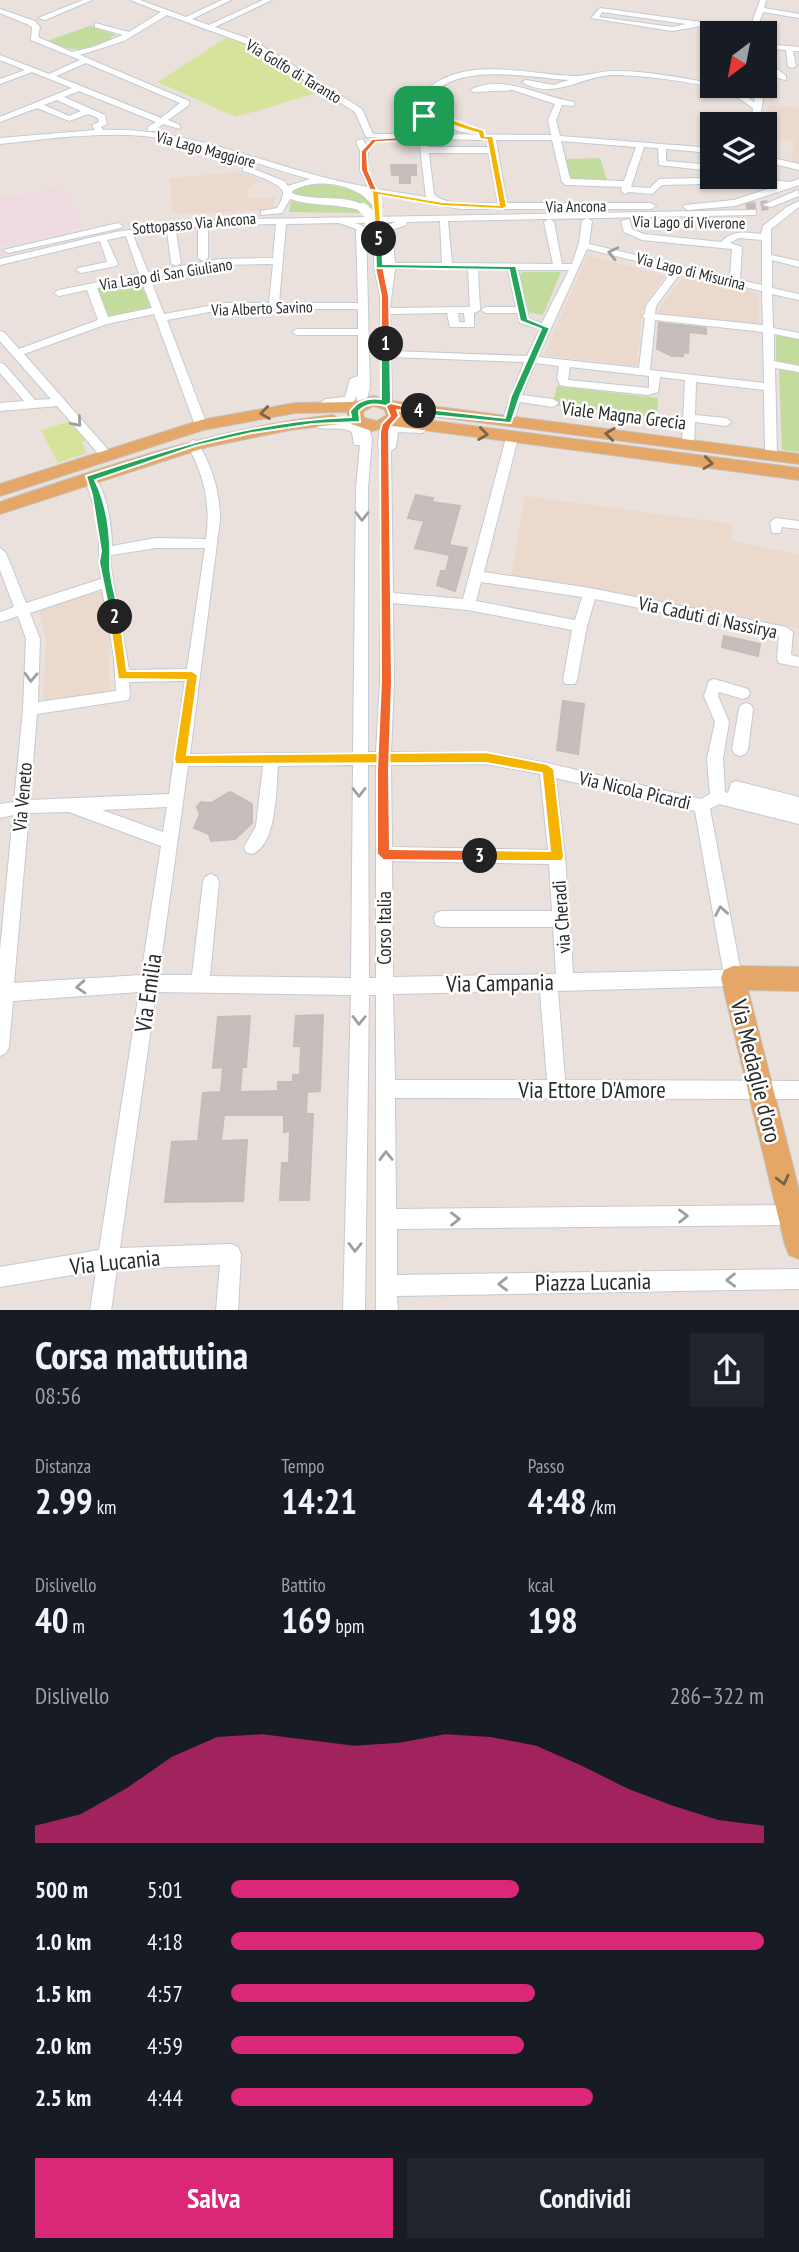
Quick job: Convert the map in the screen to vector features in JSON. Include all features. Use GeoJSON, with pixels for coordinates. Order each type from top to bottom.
{"type":"FeatureCollection","features":[{"type":"Feature","properties":{"kind":"main road"},"geometry":{"type":"LineString","coordinates":[[0,508],[106,455],[201,425],[295,416],[357,416],[374,427],[391,414],[373,401],[357,416]]}},
{"type":"Feature","properties":{"kind":"main road","name":"Viale Magna Grecia"},"geometry":{"type":"LineString","coordinates":[[391,414],[510,429],[799,474]]}},
{"type":"Feature","properties":{"kind":"main road"},"geometry":{"type":"LineString","coordinates":[[0,490],[89,478],[193,444],[295,416]]}},
{"type":"Feature","properties":{"kind":"main road","name":"Viale Magna Grecia"},"geometry":{"type":"LineString","coordinates":[[510,429],[688,444],[799,459]]}},
{"type":"Feature","properties":{"kind":"main road","name":"Via Campania"},"geometry":{"type":"LineString","coordinates":[[733,978],[799,979]]}},
{"type":"Feature","properties":{"kind":"main road","name":"Via Medaglie d'oro"},"geometry":{"type":"LineString","coordinates":[[733,978],[799,1245]]}},
{"type":"Feature","properties":{"kind":"street"},"geometry":{"type":"LineString","coordinates":[[42,18],[89,0]]}},
{"type":"Feature","properties":{"kind":"street","name":"Via Golfo di Taranto"},"geometry":{"type":"LineString","coordinates":[[133,0],[250,42],[359,111],[364,118],[367,137]]}},
{"type":"Feature","properties":{"kind":"street"},"geometry":{"type":"LineString","coordinates":[[146,4],[157,0]]}},
{"type":"Feature","properties":{"kind":"street"},"geometry":{"type":"LineString","coordinates":[[186,19],[228,0]]}},
{"type":"Feature","properties":{"kind":"street"},"geometry":{"type":"LineString","coordinates":[[209,27],[269,0]]}},
{"type":"Feature","properties":{"kind":"street"},"geometry":{"type":"LineString","coordinates":[[756,21],[764,3],[799,16]]}},
{"type":"Feature","properties":{"kind":"street"},"geometry":{"type":"LineString","coordinates":[[0,11],[32,23],[36,27],[34,38],[187,103],[160,120],[145,134]]}},
{"type":"Feature","properties":{"kind":"street"},"geometry":{"type":"LineString","coordinates":[[85,61],[85,56],[94,50],[129,35],[166,12]]}},
{"type":"Feature","properties":{"kind":"street"},"geometry":{"type":"LineString","coordinates":[[603,17],[702,24],[672,29],[603,17]]}},
{"type":"Feature","properties":{"kind":"street"},"geometry":{"type":"LineString","coordinates":[[98,25],[129,35]]}},
{"type":"Feature","properties":{"kind":"street"},"geometry":{"type":"LineString","coordinates":[[783,78],[774,73],[769,62],[768,46],[799,49]]}},
{"type":"Feature","properties":{"kind":"street"},"geometry":{"type":"LineString","coordinates":[[789,48],[792,66]]}},
{"type":"Feature","properties":{"kind":"street"},"geometry":{"type":"LineString","coordinates":[[71,54],[94,50]]}},
{"type":"Feature","properties":{"kind":"street"},"geometry":{"type":"LineString","coordinates":[[0,57],[177,127],[265,170]]}},
{"type":"Feature","properties":{"kind":"street"},"geometry":{"type":"LineString","coordinates":[[50,76],[85,61]]}},
{"type":"Feature","properties":{"kind":"street"},"geometry":{"type":"LineString","coordinates":[[3,79],[33,69]]}},
{"type":"Feature","properties":{"kind":"street"},"geometry":{"type":"LineString","coordinates":[[442,204],[429,196],[423,138],[424,116],[425,99],[430,90],[449,80],[506,73],[577,78],[619,73],[700,84]]}},
{"type":"Feature","properties":{"kind":"street"},"geometry":{"type":"LineString","coordinates":[[477,76],[444,87],[432,98],[430,104],[435,115],[445,121],[485,136],[493,150],[503,207]]}},
{"type":"Feature","properties":{"kind":"street"},"geometry":{"type":"LineString","coordinates":[[777,80],[793,76]]}},
{"type":"Feature","properties":{"kind":"street"},"geometry":{"type":"LineString","coordinates":[[777,80],[783,78]]}},
{"type":"Feature","properties":{"kind":"street"},"geometry":{"type":"LineString","coordinates":[[474,90],[499,86],[571,104]]}},
{"type":"Feature","properties":{"kind":"street"},"geometry":{"type":"LineString","coordinates":[[0,120],[79,88]]}},
{"type":"Feature","properties":{"kind":"street"},"geometry":{"type":"LineString","coordinates":[[57,97],[102,117],[103,124],[96,125],[101,133]]}},
{"type":"Feature","properties":{"kind":"street"},"geometry":{"type":"LineString","coordinates":[[747,98],[758,108]]}},
{"type":"Feature","properties":{"kind":"street"},"geometry":{"type":"LineString","coordinates":[[757,112],[759,98]]}},
{"type":"Feature","properties":{"kind":"street"},"geometry":{"type":"LineString","coordinates":[[559,103],[552,120],[566,182],[652,191],[659,182],[700,180]]}},
{"type":"Feature","properties":{"kind":"street"},"geometry":{"type":"LineString","coordinates":[[38,105],[69,119],[88,111]]}},
{"type":"Feature","properties":{"kind":"street"},"geometry":{"type":"LineString","coordinates":[[424,116],[435,115]]}},
{"type":"Feature","properties":{"kind":"street"},"geometry":{"type":"LineString","coordinates":[[145,134],[177,127]]}},
{"type":"Feature","properties":{"kind":"street"},"geometry":{"type":"LineString","coordinates":[[602,141],[606,128]]}},
{"type":"Feature","properties":{"kind":"street"},"geometry":{"type":"LineString","coordinates":[[12,132],[24,142]]}},
{"type":"Feature","properties":{"kind":"street"},"geometry":{"type":"LineString","coordinates":[[339,184],[356,180],[364,170],[367,137],[423,138],[525,132],[555,138],[700,148]]}},
{"type":"Feature","properties":{"kind":"street","name":"Via Lago Maggiore"},"geometry":{"type":"LineString","coordinates":[[0,141],[37,141],[101,133],[145,134],[178,139],[265,170],[281,183],[287,192]]}},
{"type":"Feature","properties":{"kind":"street","name":"Via Lago Maggiore"},"geometry":{"type":"LineString","coordinates":[[37,141],[98,140],[145,134],[209,157],[220,156]]}},
{"type":"Feature","properties":{"kind":"street","name":"Via Lago Maggiore"},"geometry":{"type":"LineString","coordinates":[[0,148],[24,142]]}},
{"type":"Feature","properties":{"kind":"street"},"geometry":{"type":"LineString","coordinates":[[620,206],[641,144]]}},
{"type":"Feature","properties":{"kind":"street"},"geometry":{"type":"LineString","coordinates":[[662,146],[662,163],[700,167]]}},
{"type":"Feature","properties":{"kind":"street"},"geometry":{"type":"LineString","coordinates":[[424,150],[493,150]]}},
{"type":"Feature","properties":{"kind":"street"},"geometry":{"type":"LineString","coordinates":[[777,162],[799,167]]}},
{"type":"Feature","properties":{"kind":"street","name":"Via Lago Maggiore"},"geometry":{"type":"LineString","coordinates":[[232,164],[326,181]]}},
{"type":"Feature","properties":{"kind":"street","name":"Corso Italia"},"geometry":{"type":"LineString","coordinates":[[354,1310],[360,986],[362,488],[366,431],[357,416],[364,371],[363,301],[378,207],[364,170]]}},
{"type":"Feature","properties":{"kind":"street"},"geometry":{"type":"LineString","coordinates":[[0,259],[96,229],[159,220],[279,212],[283,209],[287,192],[301,182],[326,181],[351,187],[372,196],[378,207]]}},
{"type":"Feature","properties":{"kind":"street"},"geometry":{"type":"LineString","coordinates":[[777,184],[797,187]]}},
{"type":"Feature","properties":{"kind":"street","name":"Via Ancona"},"geometry":{"type":"LineString","coordinates":[[351,187],[372,187],[396,196],[442,204],[593,215]]}},
{"type":"Feature","properties":{"kind":"street"},"geometry":{"type":"LineString","coordinates":[[797,187],[769,207],[799,202]]}},
{"type":"Feature","properties":{"kind":"street","name":"Via Ancona"},"geometry":{"type":"LineString","coordinates":[[384,267],[387,228],[401,223],[547,222],[593,215],[620,206],[686,207],[735,203],[797,187]]}},
{"type":"Feature","properties":{"kind":"street","name":"Corso Italia"},"geometry":{"type":"LineString","coordinates":[[287,192],[298,199],[350,203],[363,208],[374,225],[384,267],[386,370],[392,374],[391,414],[384,444],[387,571],[383,758],[387,1310]]}},
{"type":"Feature","properties":{"kind":"street"},"geometry":{"type":"LineString","coordinates":[[724,245],[729,237],[735,235],[769,230],[788,208],[799,202]]}},
{"type":"Feature","properties":{"kind":"street","name":"Via Ancona"},"geometry":{"type":"LineString","coordinates":[[391,216],[532,217],[749,210]]}},
{"type":"Feature","properties":{"kind":"street"},"geometry":{"type":"LineString","coordinates":[[468,605],[515,398],[575,267],[593,215]]}},
{"type":"Feature","properties":{"kind":"street","name":"Via Ancona"},"geometry":{"type":"LineString","coordinates":[[391,216],[593,215]]}},
{"type":"Feature","properties":{"kind":"street","name":"Via Lago di Viverone"},"geometry":{"type":"LineString","coordinates":[[593,215],[626,221],[755,223],[769,230],[765,256],[771,455]]}},
{"type":"Feature","properties":{"kind":"street","name":"Sottopasso Via Ancona"},"geometry":{"type":"LineString","coordinates":[[0,259],[102,233],[230,222],[391,216]]}},
{"type":"Feature","properties":{"kind":"street"},"geometry":{"type":"LineString","coordinates":[[532,217],[547,222],[558,267]]}},
{"type":"Feature","properties":{"kind":"street"},"geometry":{"type":"LineString","coordinates":[[159,220],[174,227],[203,229],[348,223],[361,227],[363,301]]}},
{"type":"Feature","properties":{"kind":"street"},"geometry":{"type":"LineString","coordinates":[[626,221],[627,230],[642,237],[639,258]]}},
{"type":"Feature","properties":{"kind":"street"},"geometry":{"type":"LineString","coordinates":[[444,222],[447,268]]}},
{"type":"Feature","properties":{"kind":"street"},"geometry":{"type":"LineString","coordinates":[[274,306],[281,224]]}},
{"type":"Feature","properties":{"kind":"street"},"geometry":{"type":"LineString","coordinates":[[0,259],[158,234],[174,227]]}},
{"type":"Feature","properties":{"kind":"street"},"geometry":{"type":"LineString","coordinates":[[174,227],[176,263]]}},
{"type":"Feature","properties":{"kind":"street","name":"Sottopasso Via Ancona"},"geometry":{"type":"LineString","coordinates":[[0,259],[86,241],[174,227]]}},
{"type":"Feature","properties":{"kind":"street"},"geometry":{"type":"LineString","coordinates":[[203,229],[203,258]]}},
{"type":"Feature","properties":{"kind":"street"},"geometry":{"type":"LineString","coordinates":[[130,237],[201,425]]}},
{"type":"Feature","properties":{"kind":"street","name":"Via Lago di Misurina"},"geometry":{"type":"LineString","coordinates":[[642,237],[737,247],[736,282]]}},
{"type":"Feature","properties":{"kind":"street"},"geometry":{"type":"LineString","coordinates":[[86,241],[101,243]]}},
{"type":"Feature","properties":{"kind":"street"},"geometry":{"type":"LineString","coordinates":[[101,243],[113,264]]}},
{"type":"Feature","properties":{"kind":"street","name":"Via Lago di Misurina"},"geometry":{"type":"LineString","coordinates":[[583,245],[799,297]]}},
{"type":"Feature","properties":{"kind":"street"},"geometry":{"type":"LineString","coordinates":[[765,256],[799,264]]}},
{"type":"Feature","properties":{"kind":"street"},"geometry":{"type":"LineString","coordinates":[[81,270],[138,259]]}},
{"type":"Feature","properties":{"kind":"street","name":"Via Lago di San Giuliano"},"geometry":{"type":"LineString","coordinates":[[104,321],[91,286],[220,262],[278,261]]}},
{"type":"Feature","properties":{"kind":"street"},"geometry":{"type":"LineString","coordinates":[[384,267],[575,267]]}},
{"type":"Feature","properties":{"kind":"street"},"geometry":{"type":"LineString","coordinates":[[513,268],[524,321],[546,328]]}},
{"type":"Feature","properties":{"kind":"street"},"geometry":{"type":"LineString","coordinates":[[565,363],[564,383],[648,392],[654,390],[650,372],[648,316],[651,306],[679,268]]}},
{"type":"Feature","properties":{"kind":"street"},"geometry":{"type":"LineString","coordinates":[[386,311],[452,310],[454,325],[470,326],[477,310],[473,269]]}},
{"type":"Feature","properties":{"kind":"street"},"geometry":{"type":"LineString","coordinates":[[59,293],[91,286]]}},
{"type":"Feature","properties":{"kind":"street","name":"Via Alberto Savino"},"geometry":{"type":"LineString","coordinates":[[159,314],[225,306],[363,301]]}},
{"type":"Feature","properties":{"kind":"street"},"geometry":{"type":"LineString","coordinates":[[477,310],[522,310]]}},
{"type":"Feature","properties":{"kind":"street","name":"Via Lago di San Giuliano"},"geometry":{"type":"LineString","coordinates":[[0,365],[104,321],[159,314]]}},
{"type":"Feature","properties":{"kind":"street"},"geometry":{"type":"LineString","coordinates":[[648,316],[799,336]]}},
{"type":"Feature","properties":{"kind":"street"},"geometry":{"type":"LineString","coordinates":[[297,332],[363,332]]}},
{"type":"Feature","properties":{"kind":"street"},"geometry":{"type":"LineString","coordinates":[[0,334],[106,455]]}},
{"type":"Feature","properties":{"kind":"street"},"geometry":{"type":"LineString","coordinates":[[386,354],[531,359],[770,387]]}},
{"type":"Feature","properties":{"kind":"street"},"geometry":{"type":"LineString","coordinates":[[770,364],[799,369]]}},
{"type":"Feature","properties":{"kind":"street"},"geometry":{"type":"LineString","coordinates":[[0,365],[33,404]]}},
{"type":"Feature","properties":{"kind":"street"},"geometry":{"type":"LineString","coordinates":[[295,416],[302,404],[349,400],[354,392],[357,375],[364,371]]}},
{"type":"Feature","properties":{"kind":"street"},"geometry":{"type":"LineString","coordinates":[[688,444],[691,377]]}},
{"type":"Feature","properties":{"kind":"street"},"geometry":{"type":"LineString","coordinates":[[515,398],[552,403],[556,383],[563,379]]}},
{"type":"Feature","properties":{"kind":"street"},"geometry":{"type":"LineString","coordinates":[[0,407],[59,402]]}},
{"type":"Feature","properties":{"kind":"street"},"geometry":{"type":"LineString","coordinates":[[689,418],[726,422]]}},
{"type":"Feature","properties":{"kind":"street","name":"Via Emilia"},"geometry":{"type":"LineString","coordinates":[[100,1310],[170,842],[211,544],[214,500],[210,475],[193,444]]}},
{"type":"Feature","properties":{"kind":"street"},"geometry":{"type":"LineString","coordinates":[[30,709],[123,696],[104,562],[107,551],[97,495],[89,478]]}},
{"type":"Feature","properties":{"kind":"street"},"geometry":{"type":"LineString","coordinates":[[362,488],[386,487]]}},
{"type":"Feature","properties":{"kind":"street"},"geometry":{"type":"LineString","coordinates":[[776,530],[776,522],[799,525]]}},
{"type":"Feature","properties":{"kind":"street"},"geometry":{"type":"LineString","coordinates":[[107,551],[156,543],[211,544]]}},
{"type":"Feature","properties":{"kind":"street","name":"Via Veneto"},"geometry":{"type":"LineString","coordinates":[[0,553],[33,639],[30,709],[2,992],[0,1047]]}},
{"type":"Feature","properties":{"kind":"street"},"geometry":{"type":"LineString","coordinates":[[362,571],[387,571]]}},
{"type":"Feature","properties":{"kind":"street","name":"Via Caduti di Nassirya"},"geometry":{"type":"LineString","coordinates":[[475,576],[590,593],[786,632],[784,659],[799,662]]}},
{"type":"Feature","properties":{"kind":"street"},"geometry":{"type":"LineString","coordinates":[[0,617],[108,582]]}},
{"type":"Feature","properties":{"kind":"street"},"geometry":{"type":"LineString","coordinates":[[570,680],[580,626],[590,593]]}},
{"type":"Feature","properties":{"kind":"street"},"geometry":{"type":"LineString","coordinates":[[386,597],[468,605],[580,626]]}},
{"type":"Feature","properties":{"kind":"street"},"geometry":{"type":"LineString","coordinates":[[122,676],[192,675]]}},
{"type":"Feature","properties":{"kind":"street"},"geometry":{"type":"LineString","coordinates":[[718,797],[715,759],[722,722],[711,696],[714,685],[743,693]]}},
{"type":"Feature","properties":{"kind":"street"},"geometry":{"type":"LineString","coordinates":[[740,750],[746,709]]}},
{"type":"Feature","properties":{"kind":"street"},"geometry":{"type":"LineString","coordinates":[[721,728],[743,732]]}},
{"type":"Feature","properties":{"kind":"street","name":"Via Nicola Picardi"},"geometry":{"type":"LineString","coordinates":[[180,760],[486,758],[547,769],[702,806],[718,797],[799,817]]}},
{"type":"Feature","properties":{"kind":"street"},"geometry":{"type":"LineString","coordinates":[[252,847],[264,828],[271,759]]}},
{"type":"Feature","properties":{"kind":"street","name":"via Cheradi"},"geometry":{"type":"LineString","coordinates":[[547,769],[557,857],[560,919],[557,1090]]}},
{"type":"Feature","properties":{"kind":"street"},"geometry":{"type":"LineString","coordinates":[[735,801],[736,788],[799,804]]}},
{"type":"Feature","properties":{"kind":"street"},"geometry":{"type":"LineString","coordinates":[[0,811],[67,804],[176,800]]}},
{"type":"Feature","properties":{"kind":"street"},"geometry":{"type":"LineString","coordinates":[[67,804],[170,842]]}},
{"type":"Feature","properties":{"kind":"street","name":"Via Medaglie d'oro"},"geometry":{"type":"LineString","coordinates":[[702,806],[733,978]]}},
{"type":"Feature","properties":{"kind":"street"},"geometry":{"type":"LineString","coordinates":[[383,854],[557,857]]}},
{"type":"Feature","properties":{"kind":"street"},"geometry":{"type":"LineString","coordinates":[[200,985],[211,881]]}},
{"type":"Feature","properties":{"kind":"street"},"geometry":{"type":"LineString","coordinates":[[442,919],[560,919]]}},
{"type":"Feature","properties":{"kind":"street","name":"Via Campania"},"geometry":{"type":"LineString","coordinates":[[2,992],[149,983],[360,986],[733,978]]}},
{"type":"Feature","properties":{"kind":"street","name":"Via Ettore D'Amore"},"geometry":{"type":"LineString","coordinates":[[386,1089],[799,1090]]}},
{"type":"Feature","properties":{"kind":"street"},"geometry":{"type":"LineString","coordinates":[[387,1219],[791,1215]]}},
{"type":"Feature","properties":{"kind":"street","name":"Via Lucania"},"geometry":{"type":"LineString","coordinates":[[0,1277],[108,1259],[232,1254],[227,1310]]}},
{"type":"Feature","properties":{"kind":"street","name":"Piazza Lucania"},"geometry":{"type":"LineString","coordinates":[[387,1286],[799,1279]]}},
{"type":"Feature","properties":{"kind":"shaded area"},"geometry":{"type":"Polygon","coordinates":[[[768,105],[799,108],[799,164],[791,162],[794,141],[777,139],[777,112],[767,112],[768,105]]]}},
{"type":"Feature","properties":{"kind":"shaded area"},"geometry":{"type":"Polygon","coordinates":[[[238,172],[260,180],[247,189],[249,199],[275,197],[274,210],[172,214],[170,178],[238,172]]]}},
{"type":"Feature","properties":{"kind":"shaded area"},"geometry":{"type":"Polygon","coordinates":[[[60,188],[84,227],[0,246],[0,198],[60,188]]]}},
{"type":"Feature","properties":{"kind":"shaded area"},"geometry":{"type":"Polygon","coordinates":[[[588,255],[665,276],[645,304],[642,313],[637,366],[544,355],[588,255]]]}},
{"type":"Feature","properties":{"kind":"shaded area"},"geometry":{"type":"Polygon","coordinates":[[[685,274],[758,293],[759,326],[658,314],[685,274]]]}},
{"type":"Feature","properties":{"kind":"shaded area"},"geometry":{"type":"Polygon","coordinates":[[[525,496],[733,524],[730,540],[799,555],[799,629],[511,575],[525,496]]]}},
{"type":"Feature","properties":{"kind":"shaded area"},"geometry":{"type":"Polygon","coordinates":[[[102,592],[109,627],[110,692],[43,700],[46,641],[39,608],[79,594],[102,592]]]}},
{"type":"Feature","properties":{"kind":"green space"},"geometry":{"type":"Polygon","coordinates":[[[92,25],[116,35],[110,37],[113,39],[80,49],[66,48],[47,41],[92,25]]]}},
{"type":"Feature","properties":{"kind":"green space"},"geometry":{"type":"Polygon","coordinates":[[[227,37],[244,42],[320,92],[236,117],[158,82],[227,37]]]}},
{"type":"Feature","properties":{"kind":"green space"},"geometry":{"type":"Polygon","coordinates":[[[600,158],[607,180],[570,180],[564,159],[600,158]]]}},
{"type":"Feature","properties":{"kind":"green space"},"geometry":{"type":"Polygon","coordinates":[[[317,183],[358,192],[370,201],[374,208],[370,209],[359,203],[293,196],[290,189],[317,183]]]}},
{"type":"Feature","properties":{"kind":"green space"},"geometry":{"type":"Polygon","coordinates":[[[291,201],[360,209],[360,213],[289,212],[291,201]]]}},
{"type":"Feature","properties":{"kind":"green space"},"geometry":{"type":"Polygon","coordinates":[[[561,272],[543,315],[525,312],[520,274],[561,272]]]}},
{"type":"Feature","properties":{"kind":"green space"},"geometry":{"type":"Polygon","coordinates":[[[139,279],[151,308],[108,317],[96,288],[139,279]]]}},
{"type":"Feature","properties":{"kind":"green space"},"geometry":{"type":"Polygon","coordinates":[[[776,333],[799,338],[799,365],[776,361],[776,333]]]}},
{"type":"Feature","properties":{"kind":"green space"},"geometry":{"type":"Polygon","coordinates":[[[779,369],[799,373],[799,452],[782,450],[779,369]]]}},
{"type":"Feature","properties":{"kind":"green space"},"geometry":{"type":"Polygon","coordinates":[[[557,386],[658,398],[657,418],[552,405],[557,386]]]}},
{"type":"Feature","properties":{"kind":"green space"},"geometry":{"type":"Polygon","coordinates":[[[68,422],[85,440],[82,442],[86,453],[58,463],[41,430],[68,422]]]}},
{"type":"Feature","properties":{"kind":"building"},"geometry":{"type":"Polygon","coordinates":[[[391,165],[416,165],[416,175],[410,175],[410,183],[400,183],[400,175],[392,175],[391,165]]]}},
{"type":"Feature","properties":{"kind":"building"},"geometry":{"type":"Polygon","coordinates":[[[659,323],[706,328],[706,334],[689,332],[688,353],[672,356],[657,349],[659,323]]]}},
{"type":"Feature","properties":{"kind":"building"},"geometry":{"type":"Polygon","coordinates":[[[416,495],[433,498],[432,502],[460,506],[449,545],[467,548],[455,591],[437,585],[441,571],[446,571],[450,555],[415,548],[424,521],[408,518],[416,495]]]}},
{"type":"Feature","properties":{"kind":"building"},"geometry":{"type":"Polygon","coordinates":[[[724,636],[760,644],[758,656],[722,647],[724,636]]]}},
{"type":"Feature","properties":{"kind":"building"},"geometry":{"type":"Polygon","coordinates":[[[563,701],[584,704],[578,754],[557,750],[563,701]]]}},
{"type":"Feature","properties":{"kind":"building"},"geometry":{"type":"Polygon","coordinates":[[[230,792],[252,804],[252,823],[235,839],[211,841],[209,834],[194,828],[200,814],[197,807],[201,802],[211,803],[230,792]]]}},
{"type":"Feature","properties":{"kind":"building"},"geometry":{"type":"Polygon","coordinates":[[[323,1015],[320,1091],[307,1092],[306,1114],[313,1114],[309,1200],[280,1200],[282,1163],[289,1163],[290,1131],[284,1132],[284,1115],[224,1115],[221,1141],[247,1140],[243,1201],[165,1202],[172,1142],[198,1141],[203,1093],[221,1092],[223,1067],[213,1068],[218,1017],[250,1016],[246,1067],[242,1067],[240,1092],[278,1091],[278,1082],[293,1082],[293,1075],[300,1075],[301,1046],[294,1046],[296,1016],[323,1015]]]}},
{"type":"Feature","properties":{"kind":"tunnel"},"geometry":{"type":"LineString","coordinates":[[746,208],[768,205]]}},
{"type":"Feature","properties":{"kind":"route"},"geometry":{"type":"LineString","coordinates":[[424,116],[423,138],[374,141],[364,151],[364,170],[378,207],[379,223],[379,267],[385,296],[386,403],[373,401],[360,404],[355,411],[356,420],[313,421],[252,430],[169,451],[89,478],[97,495],[107,551],[104,562],[113,605],[122,676],[192,675],[180,760],[359,758],[383,758],[486,758],[547,769],[557,857],[383,854],[383,758],[387,682],[384,432],[386,424],[394,416],[391,406],[508,421],[515,396],[546,328],[524,321],[513,268],[379,267],[378,207],[374,192],[442,204],[503,207],[491,138],[482,138],[481,132],[445,121],[435,115],[424,116]]}}]}
